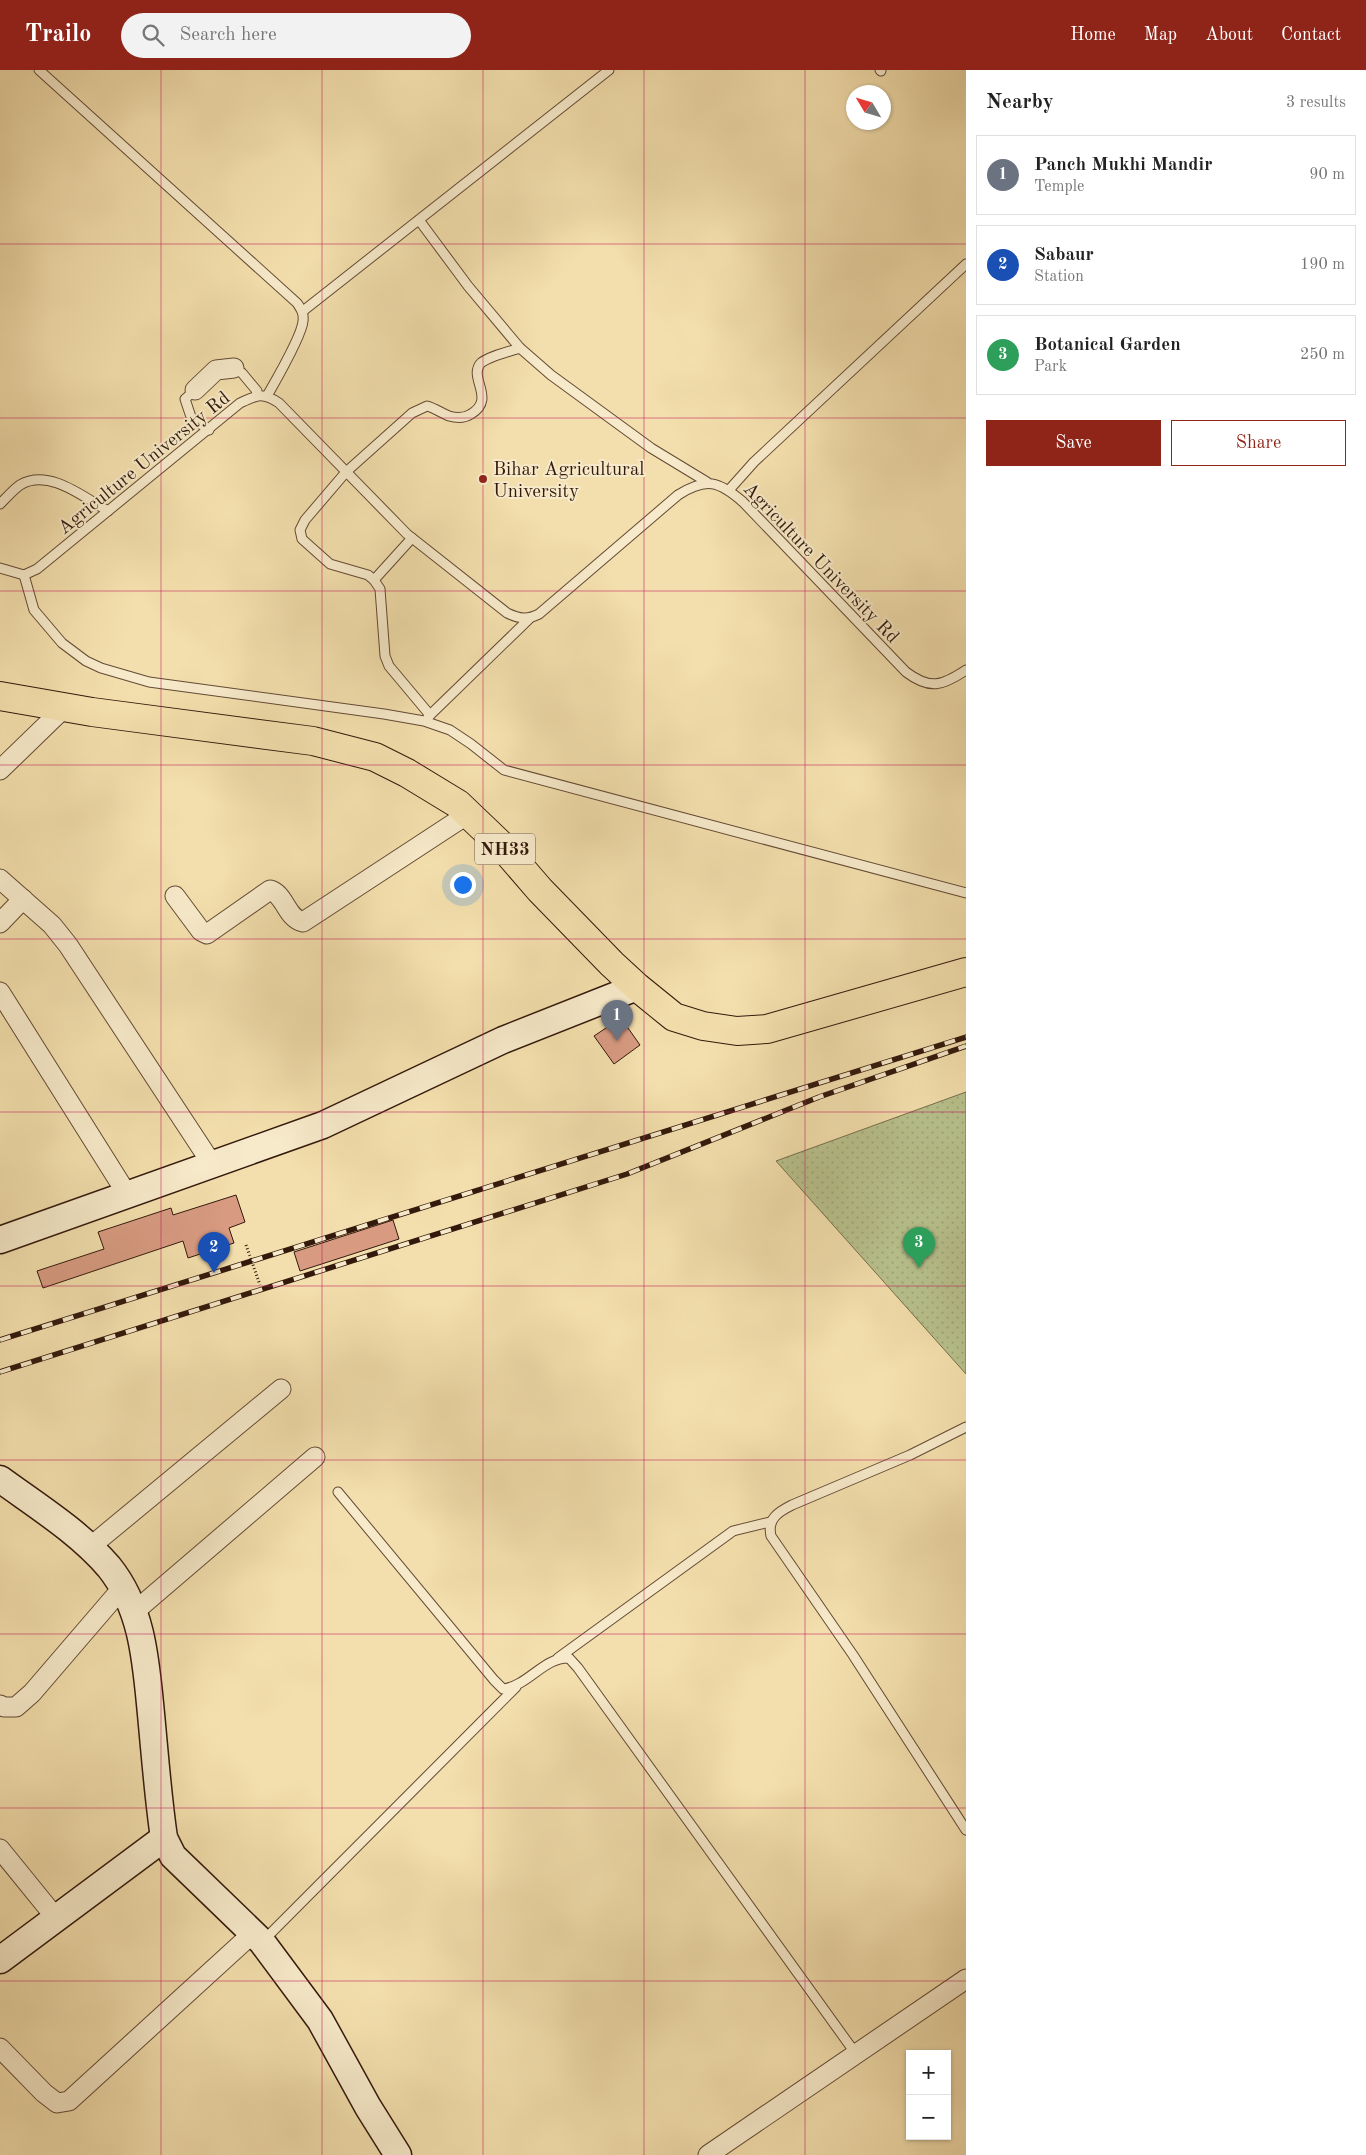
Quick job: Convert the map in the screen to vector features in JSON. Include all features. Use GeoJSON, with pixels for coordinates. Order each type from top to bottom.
{"type":"FeatureCollection","features":[{"type":"Feature","properties":{"kind":"highway","name":"NH33"},"geometry":{"type":"LineString","coordinates":[[0,696],[65,707],[313,741],[366,754],[407,773],[458,804],[502,846],[540,890],[637,987],[674,1017],[703,1026],[737,1032],[767,1029],[966,972]]}},
{"type":"Feature","properties":{"kind":"street"},"geometry":{"type":"LineString","coordinates":[[195,390],[216,370],[234,368]]}},
{"type":"Feature","properties":{"kind":"street"},"geometry":{"type":"LineString","coordinates":[[0,770],[65,707]]}},
{"type":"Feature","properties":{"kind":"street"},"geometry":{"type":"LineString","coordinates":[[175,896],[201,931],[207,934],[270,890],[276,892],[291,914],[297,920],[303,922],[468,814]]}},
{"type":"Feature","properties":{"kind":"street"},"geometry":{"type":"LineString","coordinates":[[0,878],[52,925],[68,945],[212,1164]]}},
{"type":"Feature","properties":{"kind":"street"},"geometry":{"type":"LineString","coordinates":[[0,923],[23,899]]}},
{"type":"Feature","properties":{"kind":"street"},"geometry":{"type":"LineString","coordinates":[[0,1240],[323,1125],[503,1040],[637,987]]}},
{"type":"Feature","properties":{"kind":"street"},"geometry":{"type":"LineString","coordinates":[[0,992],[127,1194]]}},
{"type":"Feature","properties":{"kind":"street"},"geometry":{"type":"LineString","coordinates":[[90,1548],[280,1389]]}},
{"type":"Feature","properties":{"kind":"street"},"geometry":{"type":"LineString","coordinates":[[134,1612],[315,1456]]}},
{"type":"Feature","properties":{"kind":"street"},"geometry":{"type":"LineString","coordinates":[[0,1479],[90,1548],[109,1568],[123,1587],[134,1612],[144,1645],[164,1838],[173,1856],[258,1938],[320,2020],[368,2107],[398,2155]]}},
{"type":"Feature","properties":{"kind":"street"},"geometry":{"type":"LineString","coordinates":[[0,1704],[4,1707],[16,1707],[32,1693],[123,1587]]}},
{"type":"Feature","properties":{"kind":"street"},"geometry":{"type":"LineString","coordinates":[[0,1960],[164,1838]]}},
{"type":"Feature","properties":{"kind":"street"},"geometry":{"type":"LineString","coordinates":[[0,1849],[56,1918]]}},
{"type":"Feature","properties":{"kind":"street"},"geometry":{"type":"LineString","coordinates":[[0,2048],[57,2104],[69,2101],[258,1938]]}},
{"type":"Feature","properties":{"kind":"street"},"geometry":{"type":"LineString","coordinates":[[708,2155],[966,1979]]}},
{"type":"Feature","properties":{"kind":"lane"},"geometry":{"type":"LineString","coordinates":[[39,70],[246,255],[297,303],[303,311],[304,322],[268,396],[279,403],[412,538],[507,613],[518,618],[529,619]]}},
{"type":"Feature","properties":{"kind":"lane"},"geometry":{"type":"LineString","coordinates":[[303,311],[609,70]]}},
{"type":"Feature","properties":{"kind":"lane","name":"Agriculture University Rd"},"geometry":{"type":"LineString","coordinates":[[419,220],[468,286],[520,348],[551,375],[636,437],[707,482],[729,490],[906,672],[918,681],[930,685],[942,684],[966,670]]}},
{"type":"Feature","properties":{"kind":"lane"},"geometry":{"type":"LineString","coordinates":[[729,490],[754,462],[966,264]]}},
{"type":"Feature","properties":{"kind":"lane"},"geometry":{"type":"LineString","coordinates":[[427,718],[389,666],[385,656],[380,589],[374,580],[368,575],[330,564],[302,539],[300,530],[305,520],[346,472],[420,407],[427,406],[448,416],[458,418],[468,416],[476,411],[482,403],[482,394],[477,375],[479,366],[484,361],[520,348]]}},
{"type":"Feature","properties":{"kind":"lane"},"geometry":{"type":"LineString","coordinates":[[234,368],[242,373],[257,391],[256,396]]}},
{"type":"Feature","properties":{"kind":"lane"},"geometry":{"type":"LineString","coordinates":[[195,390],[185,399],[191,417],[209,430]]}},
{"type":"Feature","properties":{"kind":"lane","name":"Agriculture University Rd"},"geometry":{"type":"LineString","coordinates":[[24,575],[37,569],[240,404],[256,396],[268,396]]}},
{"type":"Feature","properties":{"kind":"lane"},"geometry":{"type":"LineString","coordinates":[[0,504],[18,486],[38,479],[62,485],[108,511]]}},
{"type":"Feature","properties":{"kind":"lane"},"geometry":{"type":"LineString","coordinates":[[427,718],[529,619],[539,614],[678,494],[693,486],[707,482]]}},
{"type":"Feature","properties":{"kind":"lane"},"geometry":{"type":"LineString","coordinates":[[374,580],[412,538]]}},
{"type":"Feature","properties":{"kind":"lane"},"geometry":{"type":"LineString","coordinates":[[0,568],[24,575],[34,610],[44,625],[62,643],[86,661],[101,668],[149,682],[384,714],[427,718],[471,744],[504,770],[966,893]]}},
{"type":"Feature","properties":{"kind":"lane"},"geometry":{"type":"LineString","coordinates":[[966,1427],[910,1455],[792,1505],[774,1516],[770,1522],[771,1536],[853,1655],[966,1830]]}},
{"type":"Feature","properties":{"kind":"lane"},"geometry":{"type":"LineString","coordinates":[[338,1492],[503,1689],[513,1688],[558,1658],[733,1531],[770,1522]]}},
{"type":"Feature","properties":{"kind":"lane"},"geometry":{"type":"LineString","coordinates":[[558,1658],[569,1658],[578,1668],[856,2054]]}},
{"type":"Feature","properties":{"kind":"lane"},"geometry":{"type":"LineString","coordinates":[[258,1938],[520,1684]]}},
{"type":"Feature","properties":{"kind":"path"},"geometry":{"type":"LineString","coordinates":[[246,1245],[260,1285]]}},
{"type":"Feature","properties":{"kind":"green space"},"geometry":{"type":"Polygon","coordinates":[[[966,1092],[966,1374],[776,1161],[966,1092]]]}},
{"type":"Feature","properties":{"kind":"building"},"geometry":{"type":"Polygon","coordinates":[[[621,1018],[640,1045],[614,1064],[594,1036],[621,1018]]]}},
{"type":"Feature","properties":{"kind":"building"},"geometry":{"type":"Polygon","coordinates":[[[236,1195],[245,1222],[229,1228],[234,1243],[188,1258],[183,1241],[43,1288],[37,1271],[104,1249],[98,1232],[171,1208],[173,1215],[236,1195]]]}},
{"type":"Feature","properties":{"kind":"building"},"geometry":{"type":"Polygon","coordinates":[[[393,1220],[399,1239],[300,1271],[294,1252],[393,1220]]]}},
{"type":"Feature","properties":{"kind":"railway"},"geometry":{"type":"LineString","coordinates":[[0,1340],[966,1037]]}},
{"type":"Feature","properties":{"kind":"railway"},"geometry":{"type":"LineString","coordinates":[[0,1372],[627,1174],[819,1097],[966,1046]]}},
{"type":"Feature","properties":{"kind":"place","name":"Bihar Agricultural University"},"geometry":{"type":"Point","coordinates":[483,479]}},
{"type":"Feature","properties":{"kind":"place","name":"Panch Mukhi Mandir"},"geometry":{"type":"Point","coordinates":[617,1041]}},
{"type":"Feature","properties":{"kind":"place","name":"Botanical Garden"},"geometry":{"type":"Point","coordinates":[919,1268]}},
{"type":"Feature","properties":{"kind":"place","name":"Sabaur"},"geometry":{"type":"Point","coordinates":[214,1273]}}]}
